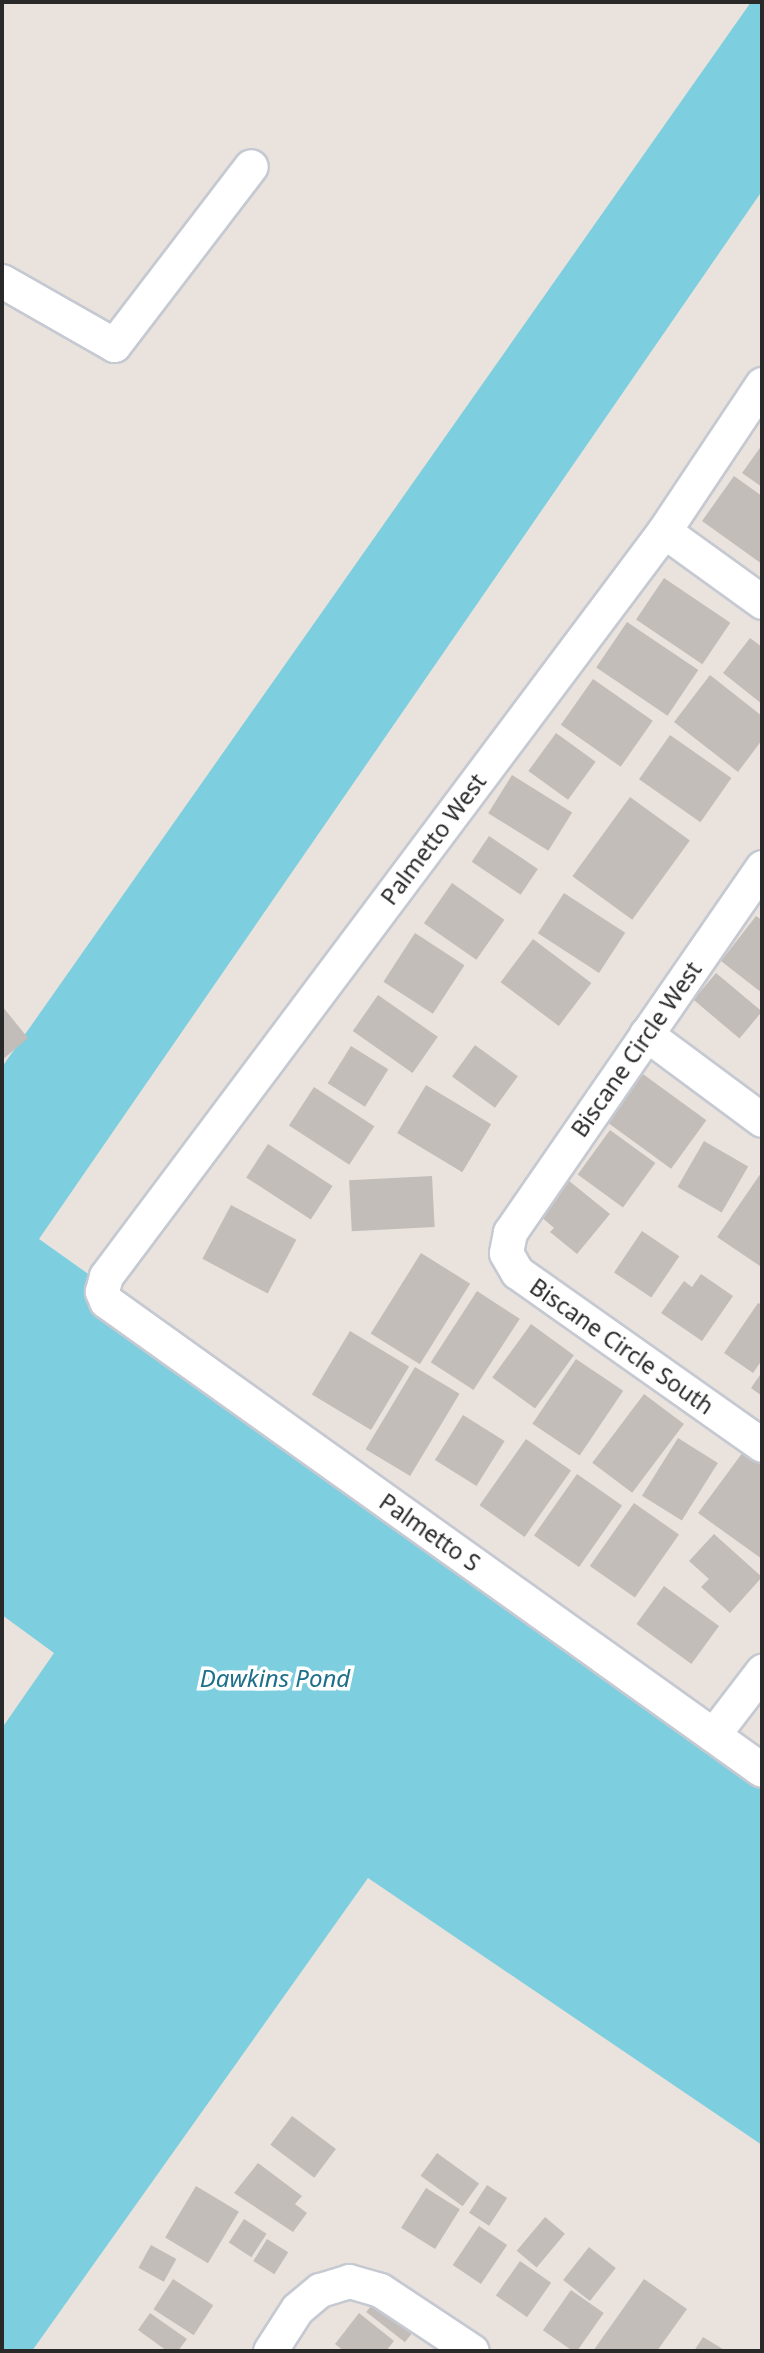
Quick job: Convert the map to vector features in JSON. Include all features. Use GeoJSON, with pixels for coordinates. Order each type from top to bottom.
{"type":"FeatureCollection","features":[{"type":"Feature","properties":{"kind":"street"},"geometry":{"type":"LineString","coordinates":[[2,281],[114,345],[251,166]]}},
{"type":"Feature","properties":{"kind":"street","name":"Palmetto West"},"geometry":{"type":"LineString","coordinates":[[102,1291],[106,1276],[664,531],[762,384]]}},
{"type":"Feature","properties":{"kind":"street"},"geometry":{"type":"LineString","coordinates":[[664,531],[762,602]]}},
{"type":"Feature","properties":{"kind":"street","name":"Biscane Circle West"},"geometry":{"type":"LineString","coordinates":[[510,1232],[762,867]]}},
{"type":"Feature","properties":{"kind":"street"},"geometry":{"type":"LineString","coordinates":[[646,1034],[762,1120]]}},
{"type":"Feature","properties":{"kind":"street","name":"Biscane Circle South"},"geometry":{"type":"LineString","coordinates":[[510,1232],[506,1253],[517,1272],[762,1445]]}},
{"type":"Feature","properties":{"kind":"street","name":"Palmetto S"},"geometry":{"type":"LineString","coordinates":[[102,1291],[106,1301],[762,1770]]}},
{"type":"Feature","properties":{"kind":"street"},"geometry":{"type":"LineString","coordinates":[[713,1735],[762,1671]]}},
{"type":"Feature","properties":{"kind":"street"},"geometry":{"type":"LineString","coordinates":[[270,2351],[297,2309],[320,2290],[349,2281],[380,2290],[472,2351]]}},
{"type":"Feature","properties":{"kind":"water","name":"Dawkins Pond"},"geometry":{"type":"Polygon","coordinates":[[[751,2],[762,2],[762,191],[39,1239],[762,1752],[762,2145],[368,1878],[32,2351],[2,2351],[2,1728],[54,1653],[2,1615],[2,1067],[751,2]]]}},
{"type":"Feature","properties":{"kind":"building"},"geometry":{"type":"Polygon","coordinates":[[[762,445],[762,487],[742,473],[762,445]]]}},
{"type":"Feature","properties":{"kind":"building"},"geometry":{"type":"Polygon","coordinates":[[[734,476],[762,496],[762,564],[702,521],[734,476]]]}},
{"type":"Feature","properties":{"kind":"building"},"geometry":{"type":"Polygon","coordinates":[[[664,578],[730,623],[702,664],[636,619],[664,578]]]}},
{"type":"Feature","properties":{"kind":"building"},"geometry":{"type":"Polygon","coordinates":[[[627,622],[698,670],[668,716],[596,668],[627,622]]]}},
{"type":"Feature","properties":{"kind":"building"},"geometry":{"type":"Polygon","coordinates":[[[750,638],[762,647],[762,704],[723,673],[750,638]]]}},
{"type":"Feature","properties":{"kind":"building"},"geometry":{"type":"Polygon","coordinates":[[[710,675],[762,716],[762,740],[738,772],[674,722],[710,675]]]}},
{"type":"Feature","properties":{"kind":"building"},"geometry":{"type":"Polygon","coordinates":[[[593,679],[653,721],[621,767],[561,725],[593,679]]]}},
{"type":"Feature","properties":{"kind":"building"},"geometry":{"type":"Polygon","coordinates":[[[556,733],[596,762],[568,800],[528,771],[556,733]]]}},
{"type":"Feature","properties":{"kind":"building"},"geometry":{"type":"Polygon","coordinates":[[[670,735],[731,778],[700,822],[639,779],[670,735]]]}},
{"type":"Feature","properties":{"kind":"building"},"geometry":{"type":"Polygon","coordinates":[[[512,775],[572,813],[548,851],[488,813],[512,775]]]}},
{"type":"Feature","properties":{"kind":"building"},"geometry":{"type":"Polygon","coordinates":[[[630,797],[690,840],[632,920],[572,876],[630,797]]]}},
{"type":"Feature","properties":{"kind":"building"},"geometry":{"type":"Polygon","coordinates":[[[489,836],[538,869],[521,895],[472,862],[489,836]]]}},
{"type":"Feature","properties":{"kind":"building"},"geometry":{"type":"Polygon","coordinates":[[[452,883],[504,920],[476,960],[424,923],[452,883]]]}},
{"type":"Feature","properties":{"kind":"building"},"geometry":{"type":"Polygon","coordinates":[[[564,893],[625,933],[599,973],[538,933],[564,893]]]}},
{"type":"Feature","properties":{"kind":"building"},"geometry":{"type":"Polygon","coordinates":[[[756,916],[762,920],[762,993],[721,961],[756,916]]]}},
{"type":"Feature","properties":{"kind":"building"},"geometry":{"type":"Polygon","coordinates":[[[415,933],[464,965],[433,1014],[383,982],[415,933]]]}},
{"type":"Feature","properties":{"kind":"building"},"geometry":{"type":"Polygon","coordinates":[[[533,939],[591,983],[559,1026],[501,982],[533,939]]]}},
{"type":"Feature","properties":{"kind":"building"},"geometry":{"type":"Polygon","coordinates":[[[716,973],[762,1012],[739,1038],[694,1000],[716,973]]]}},
{"type":"Feature","properties":{"kind":"building"},"geometry":{"type":"Polygon","coordinates":[[[378,995],[438,1037],[413,1073],[353,1031],[378,995]]]}},
{"type":"Feature","properties":{"kind":"building"},"geometry":{"type":"Polygon","coordinates":[[[2,1006],[28,1038],[2,1060],[2,1006]]]}},
{"type":"Feature","properties":{"kind":"building"},"geometry":{"type":"Polygon","coordinates":[[[475,1045],[518,1076],[495,1108],[452,1077],[475,1045]]]}},
{"type":"Feature","properties":{"kind":"building"},"geometry":{"type":"Polygon","coordinates":[[[351,1046],[388,1069],[365,1107],[328,1083],[351,1046]]]}},
{"type":"Feature","properties":{"kind":"building"},"geometry":{"type":"Polygon","coordinates":[[[636,1069],[706,1120],[671,1169],[601,1118],[636,1069]]]}},
{"type":"Feature","properties":{"kind":"building"},"geometry":{"type":"Polygon","coordinates":[[[426,1085],[491,1124],[462,1172],[397,1133],[426,1085]]]}},
{"type":"Feature","properties":{"kind":"building"},"geometry":{"type":"Polygon","coordinates":[[[314,1087],[374,1126],[349,1165],[289,1126],[314,1087]]]}},
{"type":"Feature","properties":{"kind":"building"},"geometry":{"type":"Polygon","coordinates":[[[610,1130],[655,1163],[623,1207],[578,1174],[610,1130]]]}},
{"type":"Feature","properties":{"kind":"building"},"geometry":{"type":"Polygon","coordinates":[[[704,1141],[748,1166],[722,1212],[678,1187],[704,1141]]]}},
{"type":"Feature","properties":{"kind":"building"},"geometry":{"type":"Polygon","coordinates":[[[268,1144],[333,1186],[311,1219],[246,1178],[268,1144]]]}},
{"type":"Feature","properties":{"kind":"building"},"geometry":{"type":"Polygon","coordinates":[[[761,1173],[762,1263],[760,1266],[717,1237],[761,1173]]]}},
{"type":"Feature","properties":{"kind":"building"},"geometry":{"type":"Polygon","coordinates":[[[432,1176],[435,1227],[352,1231],[349,1180],[432,1176]]]}},
{"type":"Feature","properties":{"kind":"building"},"geometry":{"type":"Polygon","coordinates":[[[568,1180],[610,1214],[577,1254],[550,1232],[554,1228],[539,1215],[568,1180]]]}},
{"type":"Feature","properties":{"kind":"building"},"geometry":{"type":"Polygon","coordinates":[[[231,1205],[296,1240],[268,1294],[202,1259],[231,1205]]]}},
{"type":"Feature","properties":{"kind":"building"},"geometry":{"type":"Polygon","coordinates":[[[642,1231],[679,1256],[651,1298],[614,1272],[642,1231]]]}},
{"type":"Feature","properties":{"kind":"building"},"geometry":{"type":"Polygon","coordinates":[[[421,1253],[470,1284],[420,1364],[371,1334],[421,1253]]]}},
{"type":"Feature","properties":{"kind":"building"},"geometry":{"type":"Polygon","coordinates":[[[701,1274],[733,1296],[702,1341],[661,1313],[684,1281],[692,1287],[701,1274]]]}},
{"type":"Feature","properties":{"kind":"building"},"geometry":{"type":"Polygon","coordinates":[[[477,1291],[520,1319],[473,1390],[431,1362],[477,1291]]]}},
{"type":"Feature","properties":{"kind":"building"},"geometry":{"type":"Polygon","coordinates":[[[758,1303],[762,1305],[762,1360],[753,1373],[724,1353],[758,1303]]]}},
{"type":"Feature","properties":{"kind":"building"},"geometry":{"type":"Polygon","coordinates":[[[531,1324],[574,1355],[535,1409],[492,1377],[531,1324]]]}},
{"type":"Feature","properties":{"kind":"building"},"geometry":{"type":"Polygon","coordinates":[[[350,1331],[409,1367],[371,1430],[312,1394],[350,1331]]]}},
{"type":"Feature","properties":{"kind":"building"},"geometry":{"type":"Polygon","coordinates":[[[576,1359],[623,1391],[580,1456],[532,1424],[576,1359]]]}},
{"type":"Feature","properties":{"kind":"building"},"geometry":{"type":"Polygon","coordinates":[[[415,1367],[460,1394],[410,1476],[366,1449],[415,1367]]]}},
{"type":"Feature","properties":{"kind":"building"},"geometry":{"type":"Polygon","coordinates":[[[762,1372],[762,1396],[751,1388],[762,1372]]]}},
{"type":"Feature","properties":{"kind":"building"},"geometry":{"type":"Polygon","coordinates":[[[644,1394],[684,1424],[632,1493],[592,1463],[644,1394]]]}},
{"type":"Feature","properties":{"kind":"building"},"geometry":{"type":"Polygon","coordinates":[[[463,1415],[505,1441],[476,1486],[435,1460],[463,1415]]]}},
{"type":"Feature","properties":{"kind":"building"},"geometry":{"type":"Polygon","coordinates":[[[678,1438],[718,1463],[682,1521],[642,1496],[678,1438]]]}},
{"type":"Feature","properties":{"kind":"building"},"geometry":{"type":"Polygon","coordinates":[[[526,1439],[571,1471],[525,1537],[480,1505],[526,1439]]]}},
{"type":"Feature","properties":{"kind":"building"},"geometry":{"type":"Polygon","coordinates":[[[743,1452],[762,1466],[762,1559],[698,1513],[743,1452]]]}},
{"type":"Feature","properties":{"kind":"building"},"geometry":{"type":"Polygon","coordinates":[[[577,1474],[622,1506],[579,1567],[534,1535],[577,1474]]]}},
{"type":"Feature","properties":{"kind":"building"},"geometry":{"type":"Polygon","coordinates":[[[634,1503],[679,1535],[635,1598],[590,1566],[634,1503]]]}},
{"type":"Feature","properties":{"kind":"building"},"geometry":{"type":"Polygon","coordinates":[[[714,1534],[762,1577],[730,1613],[701,1587],[709,1579],[689,1561],[714,1534]]]}},
{"type":"Feature","properties":{"kind":"building"},"geometry":{"type":"Polygon","coordinates":[[[664,1586],[719,1626],[691,1664],[636,1624],[664,1586]]]}},
{"type":"Feature","properties":{"kind":"building"},"geometry":{"type":"Polygon","coordinates":[[[292,2116],[336,2149],[314,2178],[270,2145],[292,2116]]]}},
{"type":"Feature","properties":{"kind":"building"},"geometry":{"type":"Polygon","coordinates":[[[437,2153],[479,2184],[463,2206],[421,2176],[437,2153]]]}},
{"type":"Feature","properties":{"kind":"building"},"geometry":{"type":"Polygon","coordinates":[[[258,2163],[302,2196],[295,2204],[307,2213],[293,2232],[234,2193],[258,2163]]]}},
{"type":"Feature","properties":{"kind":"building"},"geometry":{"type":"Polygon","coordinates":[[[487,2185],[507,2198],[489,2226],[469,2213],[487,2185]]]}},
{"type":"Feature","properties":{"kind":"building"},"geometry":{"type":"Polygon","coordinates":[[[196,2186],[239,2212],[208,2263],[165,2237],[196,2186]]]}},
{"type":"Feature","properties":{"kind":"building"},"geometry":{"type":"Polygon","coordinates":[[[426,2188],[460,2209],[435,2249],[401,2228],[426,2188]]]}},
{"type":"Feature","properties":{"kind":"building"},"geometry":{"type":"Polygon","coordinates":[[[545,2217],[565,2234],[537,2267],[517,2251],[545,2217]]]}},
{"type":"Feature","properties":{"kind":"building"},"geometry":{"type":"Polygon","coordinates":[[[244,2219],[267,2234],[251,2257],[229,2242],[244,2219]]]}},
{"type":"Feature","properties":{"kind":"building"},"geometry":{"type":"Polygon","coordinates":[[[479,2226],[507,2245],[481,2284],[453,2265],[479,2226]]]}},
{"type":"Feature","properties":{"kind":"building"},"geometry":{"type":"Polygon","coordinates":[[[267,2239],[288,2252],[274,2274],[253,2261],[267,2239]]]}},
{"type":"Feature","properties":{"kind":"building"},"geometry":{"type":"Polygon","coordinates":[[[151,2245],[176,2259],[164,2282],[138,2268],[151,2245]]]}},
{"type":"Feature","properties":{"kind":"building"},"geometry":{"type":"Polygon","coordinates":[[[589,2247],[616,2268],[590,2301],[563,2280],[589,2247]]]}},
{"type":"Feature","properties":{"kind":"building"},"geometry":{"type":"Polygon","coordinates":[[[520,2261],[551,2283],[527,2317],[496,2295],[520,2261]]]}},
{"type":"Feature","properties":{"kind":"building"},"geometry":{"type":"Polygon","coordinates":[[[173,2279],[213,2305],[194,2335],[153,2309],[173,2279]]]}},
{"type":"Feature","properties":{"kind":"building"},"geometry":{"type":"Polygon","coordinates":[[[644,2279],[687,2309],[657,2351],[593,2351],[644,2279]]]}},
{"type":"Feature","properties":{"kind":"building"},"geometry":{"type":"Polygon","coordinates":[[[571,2290],[604,2313],[577,2351],[573,2351],[543,2330],[571,2290]]]}},
{"type":"Feature","properties":{"kind":"building"},"geometry":{"type":"Polygon","coordinates":[[[378,2297],[417,2327],[405,2342],[366,2312],[378,2297]]]}},
{"type":"Feature","properties":{"kind":"building"},"geometry":{"type":"Polygon","coordinates":[[[150,2313],[187,2339],[178,2351],[167,2351],[138,2330],[150,2313]]]}},
{"type":"Feature","properties":{"kind":"building"},"geometry":{"type":"Polygon","coordinates":[[[359,2313],[394,2341],[386,2351],[344,2351],[335,2344],[359,2313]]]}},
{"type":"Feature","properties":{"kind":"building"},"geometry":{"type":"Polygon","coordinates":[[[703,2337],[726,2351],[694,2351],[703,2337]]]}}]}
